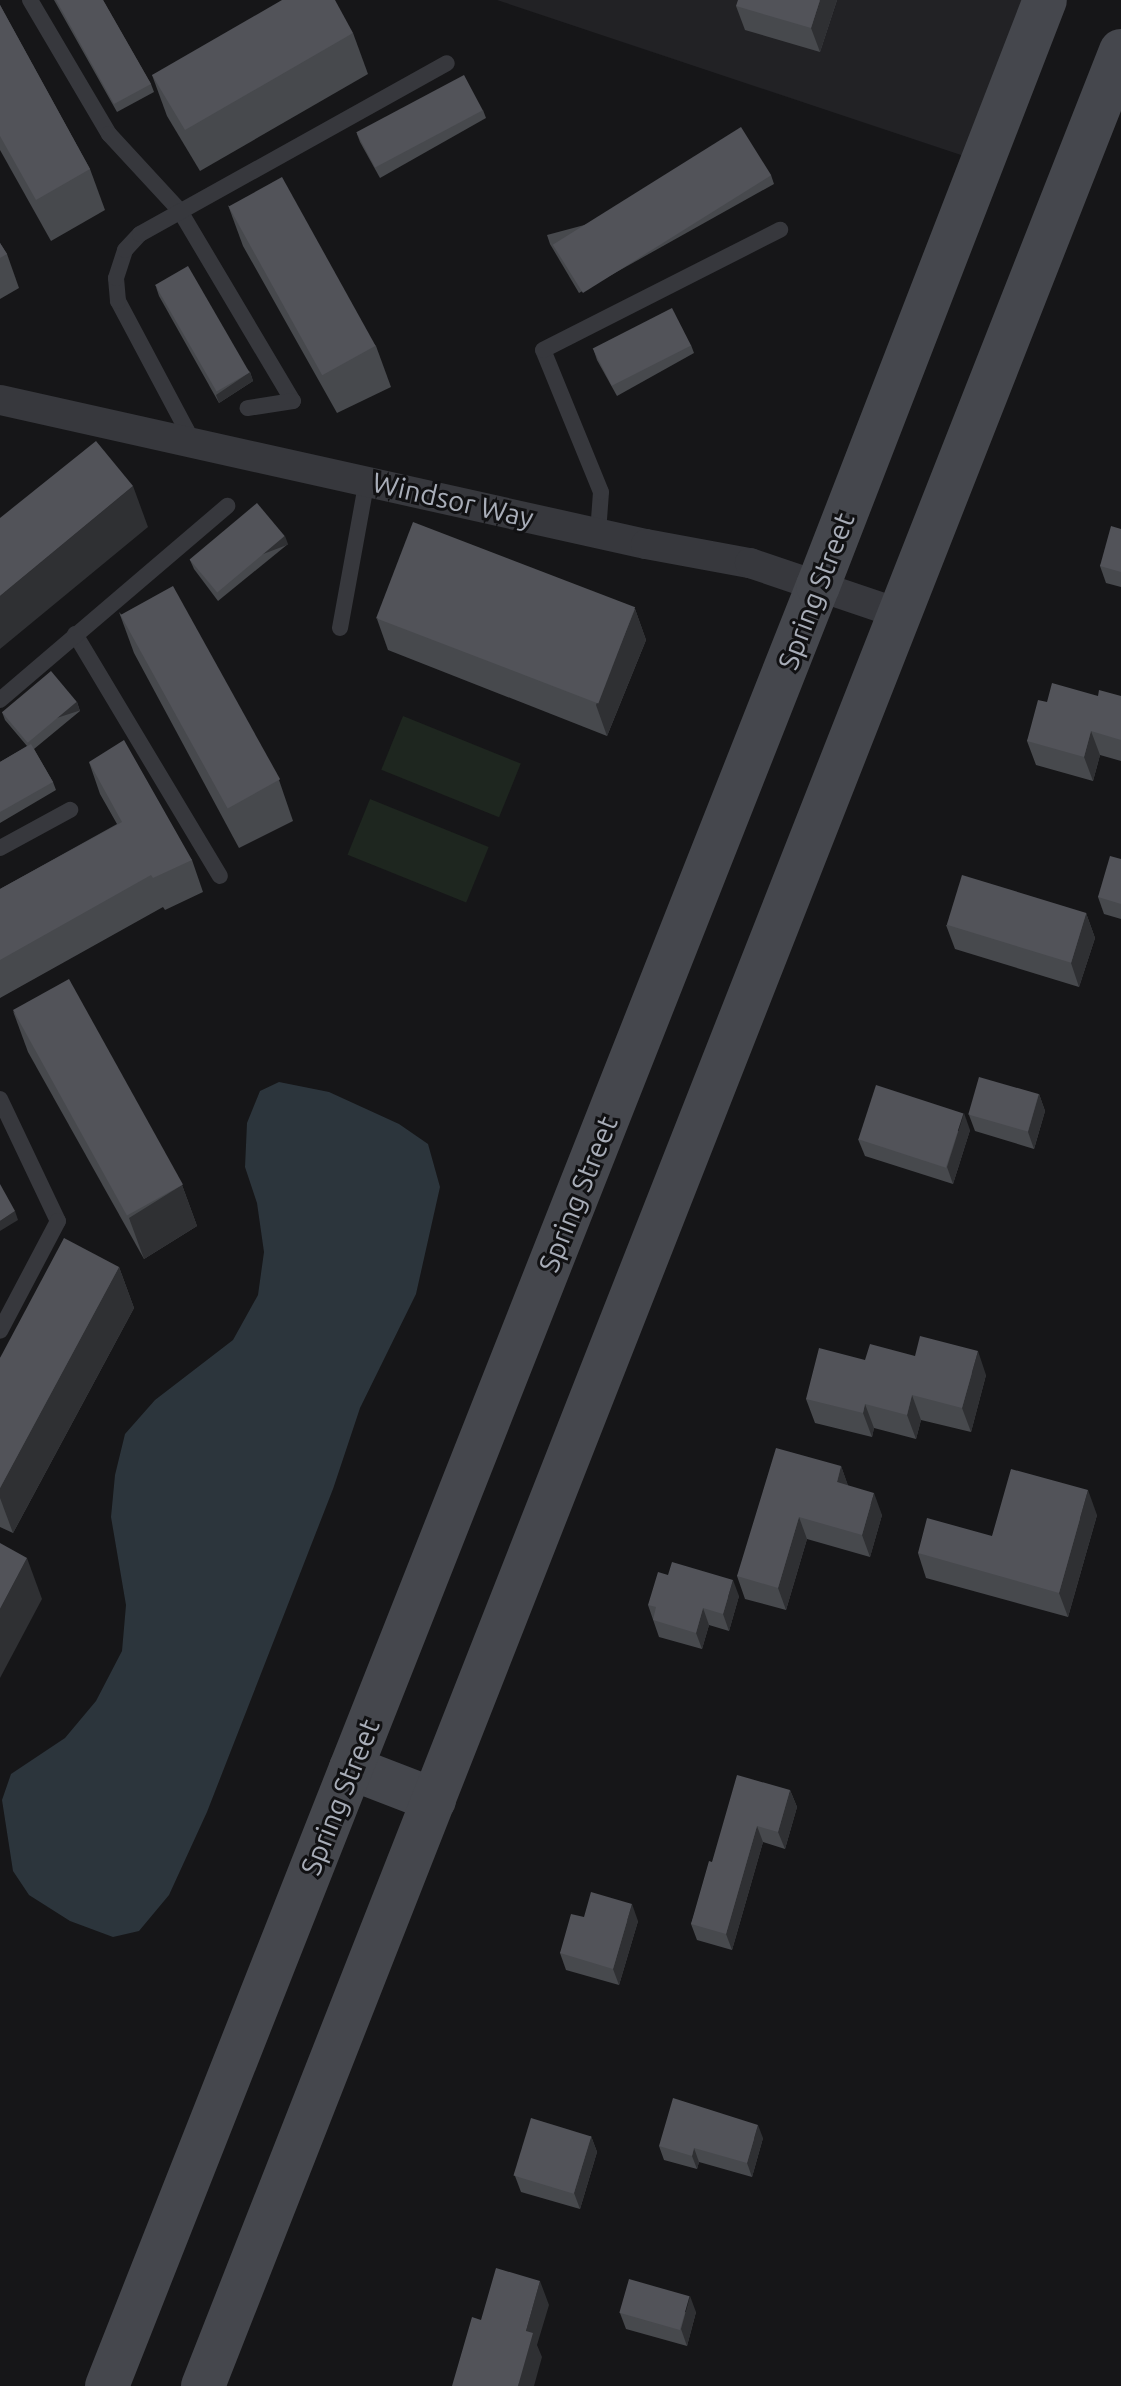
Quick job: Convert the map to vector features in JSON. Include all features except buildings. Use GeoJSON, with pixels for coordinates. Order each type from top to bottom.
{"type":"FeatureCollection","features":[{"type":"Feature","properties":{"kind":"main road","name":"Spring Street"},"geometry":{"type":"LineString","coordinates":[[107,2386],[818,586],[1045,0]]}},
{"type":"Feature","properties":{"kind":"main road"},"geometry":{"type":"LineString","coordinates":[[203,2386],[1121,51]]}},
{"type":"Feature","properties":{"kind":"main road"},"geometry":{"type":"LineString","coordinates":[[351,1768],[434,1800]]}},
{"type":"Feature","properties":{"kind":"street","name":"Windsor Way"},"geometry":{"type":"LineString","coordinates":[[0,400],[598,533],[750,563],[901,614]]}},
{"type":"Feature","properties":{"kind":"lane"},"geometry":{"type":"LineString","coordinates":[[30,0],[109,134],[180,211],[293,401],[248,408]]}},
{"type":"Feature","properties":{"kind":"lane"},"geometry":{"type":"LineString","coordinates":[[193,442],[118,301],[116,278],[125,250],[140,234],[447,63]]}},
{"type":"Feature","properties":{"kind":"lane"},"geometry":{"type":"LineString","coordinates":[[598,533],[601,492],[543,350],[780,230]]}},
{"type":"Feature","properties":{"kind":"lane"},"geometry":{"type":"LineString","coordinates":[[340,628],[367,480]]}},
{"type":"Feature","properties":{"kind":"lane"},"geometry":{"type":"LineString","coordinates":[[0,700],[227,506]]}},
{"type":"Feature","properties":{"kind":"lane"},"geometry":{"type":"LineString","coordinates":[[75,634],[220,876]]}},
{"type":"Feature","properties":{"kind":"lane"},"geometry":{"type":"LineString","coordinates":[[0,848],[70,810]]}},
{"type":"Feature","properties":{"kind":"lane"},"geometry":{"type":"LineString","coordinates":[[0,1099],[58,1221],[7,1300],[0,1331]]}},
{"type":"Feature","properties":{"kind":"shaded area"},"geometry":{"type":"Polygon","coordinates":[[[497,0],[1045,0],[982,162],[497,0]]]}},
{"type":"Feature","properties":{"kind":"shaded area"},"geometry":{"type":"Polygon","coordinates":[[[403,716],[521,764],[499,817],[381,770],[403,716]]]}},
{"type":"Feature","properties":{"kind":"shaded area"},"geometry":{"type":"Polygon","coordinates":[[[370,799],[489,847],[466,903],[348,855],[370,799]]]}},
{"type":"Feature","properties":{"kind":"shaded area"},"geometry":{"type":"Polygon","coordinates":[[[279,1082],[329,1092],[399,1124],[428,1144],[440,1187],[416,1294],[360,1408],[333,1489],[207,1812],[169,1895],[139,1931],[113,1937],[70,1921],[29,1895],[13,1871],[2,1800],[11,1774],[65,1738],[96,1701],[122,1651],[126,1605],[111,1517],[115,1475],[125,1434],[155,1400],[233,1340],[258,1295],[264,1252],[257,1203],[245,1167],[247,1123],[260,1091],[279,1082]]]}}]}
